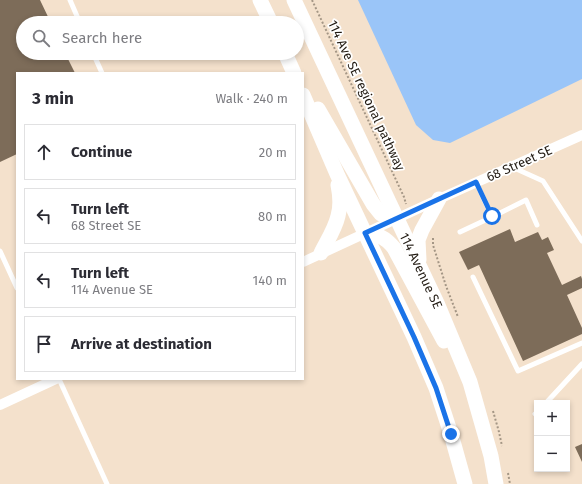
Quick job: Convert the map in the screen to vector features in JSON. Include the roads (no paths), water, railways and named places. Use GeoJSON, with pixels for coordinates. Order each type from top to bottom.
{"type":"FeatureCollection","features":[{"type":"Feature","properties":{"kind":"main road"},"geometry":{"type":"LineString","coordinates":[[260,0],[268,16]]}},
{"type":"Feature","properties":{"kind":"main road","name":"114 Avenue SE"},"geometry":{"type":"LineString","coordinates":[[294,0],[301,16]]}},
{"type":"Feature","properties":{"kind":"main road","name":"114 Avenue SE"},"geometry":{"type":"LineString","coordinates":[[304,21],[437,303],[470,382],[491,456],[496,484]]}},
{"type":"Feature","properties":{"kind":"main road"},"geometry":{"type":"LineString","coordinates":[[304,87],[373,204],[381,214],[396,218]]}},
{"type":"Feature","properties":{"kind":"main road"},"geometry":{"type":"LineString","coordinates":[[304,97],[337,174],[414,337],[436,388],[465,484]]}},
{"type":"Feature","properties":{"kind":"main road"},"geometry":{"type":"LineString","coordinates":[[321,253],[331,235],[339,215],[340,198],[337,174]]}},
{"type":"Feature","properties":{"kind":"main road"},"geometry":{"type":"LineString","coordinates":[[419,265],[418,240],[439,199]]}},
{"type":"Feature","properties":{"kind":"main road"},"geometry":{"type":"LineString","coordinates":[[365,233],[377,235],[388,240],[394,248],[463,376],[470,382]]}},
{"type":"Feature","properties":{"kind":"street","name":"68 Street SE"},"geometry":{"type":"LineString","coordinates":[[304,262],[396,218],[582,135]]}},
{"type":"Feature","properties":{"kind":"street"},"geometry":{"type":"LineString","coordinates":[[0,405],[55,380]]}},
{"type":"Feature","properties":{"kind":"lane"},"geometry":{"type":"LineString","coordinates":[[70,0],[77,16]]}},
{"type":"Feature","properties":{"kind":"lane"},"geometry":{"type":"LineString","coordinates":[[96,60],[102,72]]}},
{"type":"Feature","properties":{"kind":"lane"},"geometry":{"type":"LineString","coordinates":[[511,167],[543,181],[582,241]]}},
{"type":"Feature","properties":{"kind":"lane"},"geometry":{"type":"LineString","coordinates":[[476,182],[492,216]]}},
{"type":"Feature","properties":{"kind":"lane"},"geometry":{"type":"LineString","coordinates":[[460,232],[526,200],[537,225]]}},
{"type":"Feature","properties":{"kind":"lane"},"geometry":{"type":"LineString","coordinates":[[0,251],[16,286]]}},
{"type":"Feature","properties":{"kind":"lane"},"geometry":{"type":"LineString","coordinates":[[473,277],[518,371],[582,343]]}},
{"type":"Feature","properties":{"kind":"lane"},"geometry":{"type":"LineString","coordinates":[[549,400],[582,364]]}},
{"type":"Feature","properties":{"kind":"lane"},"geometry":{"type":"LineString","coordinates":[[57,380],[107,484]]}},
{"type":"Feature","properties":{"kind":"water"},"geometry":{"type":"Polygon","coordinates":[[[358,0],[582,0],[582,79],[450,143],[433,140],[416,125],[358,0]]]}}]}
